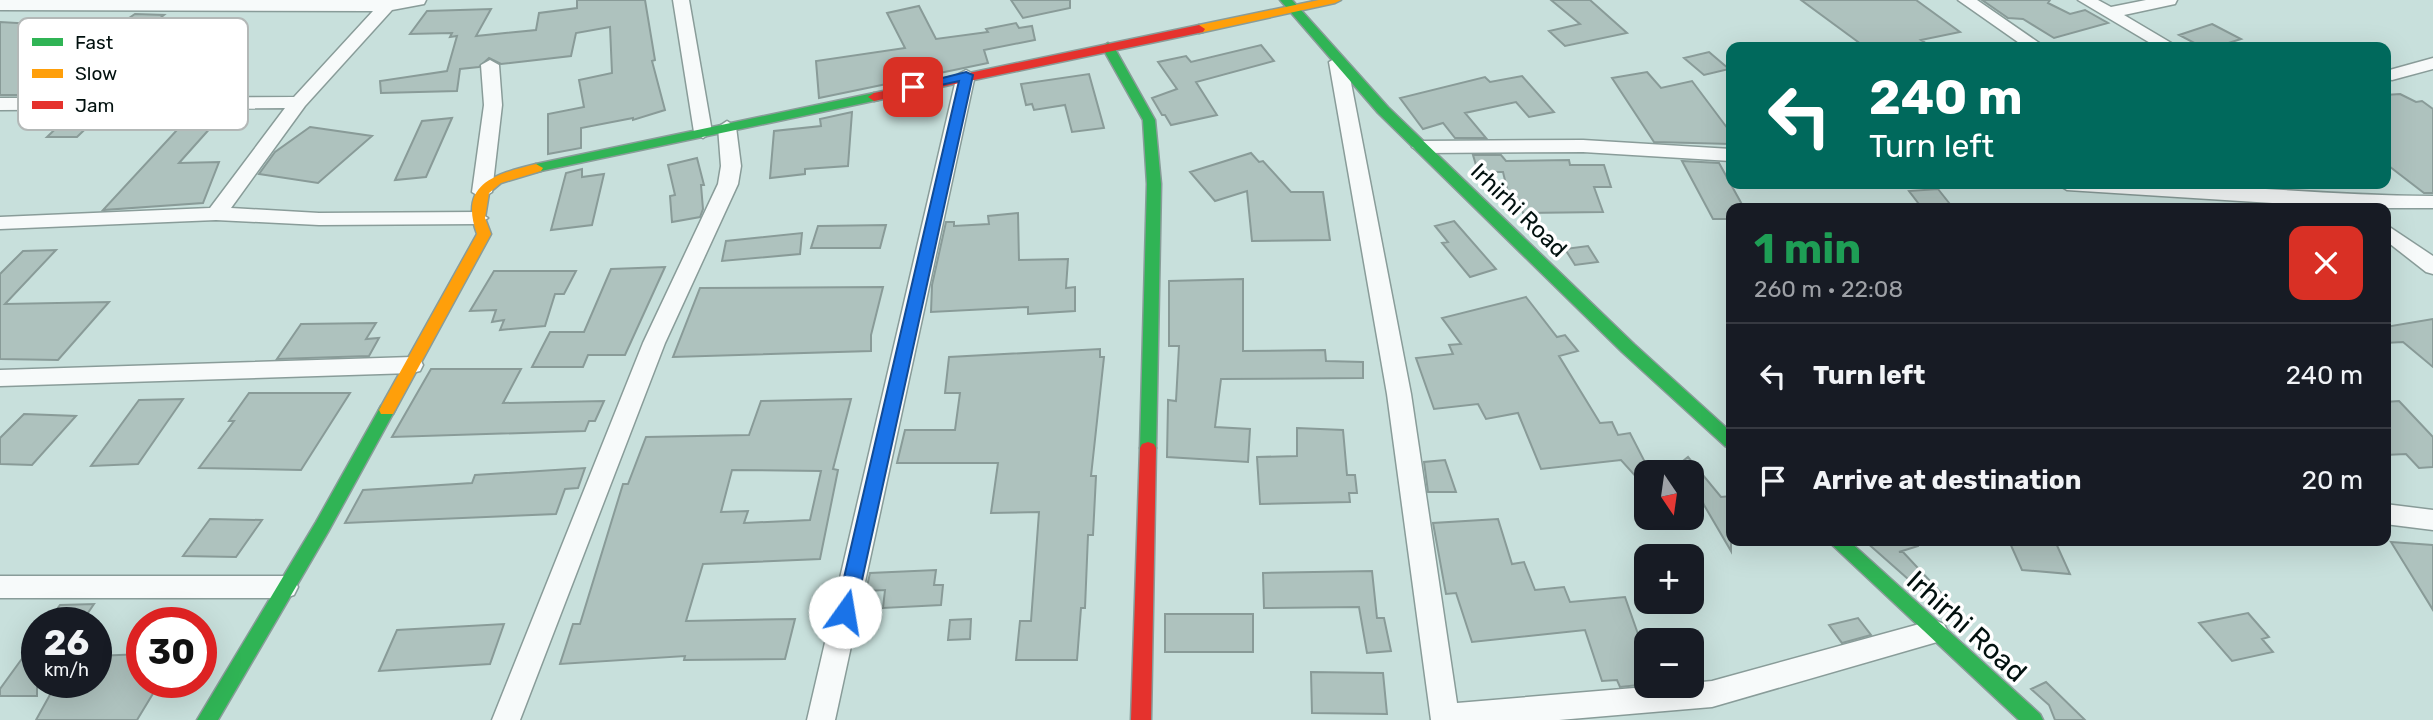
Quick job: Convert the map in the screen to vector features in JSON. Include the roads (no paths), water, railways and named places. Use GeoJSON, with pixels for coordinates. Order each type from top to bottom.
{"type":"FeatureCollection","features":[{"type":"Feature","properties":{"kind":"street"},"geometry":{"type":"LineString","coordinates":[[0,5],[390,3],[418,0]]}},
{"type":"Feature","properties":{"kind":"street"},"geometry":{"type":"LineString","coordinates":[[681,0],[703,132]]}},
{"type":"Feature","properties":{"kind":"street"},"geometry":{"type":"LineString","coordinates":[[482,192],[496,180],[516,172],[1108,47],[1289,4],[1335,0]]}},
{"type":"Feature","properties":{"kind":"street"},"geometry":{"type":"LineString","coordinates":[[1966,0],[2029,42]]}},
{"type":"Feature","properties":{"kind":"street"},"geometry":{"type":"LineString","coordinates":[[2086,0],[2160,42]]}},
{"type":"Feature","properties":{"kind":"street"},"geometry":{"type":"LineString","coordinates":[[2109,13],[2169,0]]}},
{"type":"Feature","properties":{"kind":"street"},"geometry":{"type":"LineString","coordinates":[[216,214],[299,102],[390,3]]}},
{"type":"Feature","properties":{"kind":"street","name":"Irhirhi Road"},"geometry":{"type":"LineString","coordinates":[[1289,4],[1338,62],[1422,147],[1628,348],[1726,437]]}},
{"type":"Feature","properties":{"kind":"street"},"geometry":{"type":"LineString","coordinates":[[1108,47],[1149,120],[1154,184],[1141,720]]}},
{"type":"Feature","properties":{"kind":"street"},"geometry":{"type":"LineString","coordinates":[[1338,62],[1399,394],[1445,719],[1712,694],[1934,632]]}},
{"type":"Feature","properties":{"kind":"street"},"geometry":{"type":"LineString","coordinates":[[2392,75],[2433,63]]}},
{"type":"Feature","properties":{"kind":"street"},"geometry":{"type":"LineString","coordinates":[[207,720],[322,527],[484,234],[478,218],[493,105],[490,65]]}},
{"type":"Feature","properties":{"kind":"street"},"geometry":{"type":"LineString","coordinates":[[821,720],[966,75]]}},
{"type":"Feature","properties":{"kind":"street"},"geometry":{"type":"LineString","coordinates":[[248,102],[299,102]]}},
{"type":"Feature","properties":{"kind":"street"},"geometry":{"type":"LineString","coordinates":[[0,104],[18,104]]}},
{"type":"Feature","properties":{"kind":"street"},"geometry":{"type":"LineString","coordinates":[[506,720],[654,343],[728,184],[731,166],[727,127]]}},
{"type":"Feature","properties":{"kind":"street"},"geometry":{"type":"LineString","coordinates":[[1422,147],[1583,146],[1726,155]]}},
{"type":"Feature","properties":{"kind":"street"},"geometry":{"type":"LineString","coordinates":[[2182,189],[2332,203]]}},
{"type":"Feature","properties":{"kind":"street"},"geometry":{"type":"LineString","coordinates":[[2367,189],[2384,202]]}},
{"type":"Feature","properties":{"kind":"street"},"geometry":{"type":"LineString","coordinates":[[2374,203],[2433,202]]}},
{"type":"Feature","properties":{"kind":"street"},"geometry":{"type":"LineString","coordinates":[[0,223],[216,214],[319,219],[478,218]]}},
{"type":"Feature","properties":{"kind":"street"},"geometry":{"type":"LineString","coordinates":[[2391,235],[2433,267]]}},
{"type":"Feature","properties":{"kind":"street"},"geometry":{"type":"LineString","coordinates":[[0,378],[412,365]]}},
{"type":"Feature","properties":{"kind":"street"},"geometry":{"type":"LineString","coordinates":[[2391,515],[2433,520]]}},
{"type":"Feature","properties":{"kind":"street","name":"Irhirhi Road"},"geometry":{"type":"LineString","coordinates":[[1842,546],[2033,720]]}},
{"type":"Feature","properties":{"kind":"street"},"geometry":{"type":"LineString","coordinates":[[0,587],[285,587]]}}]}
